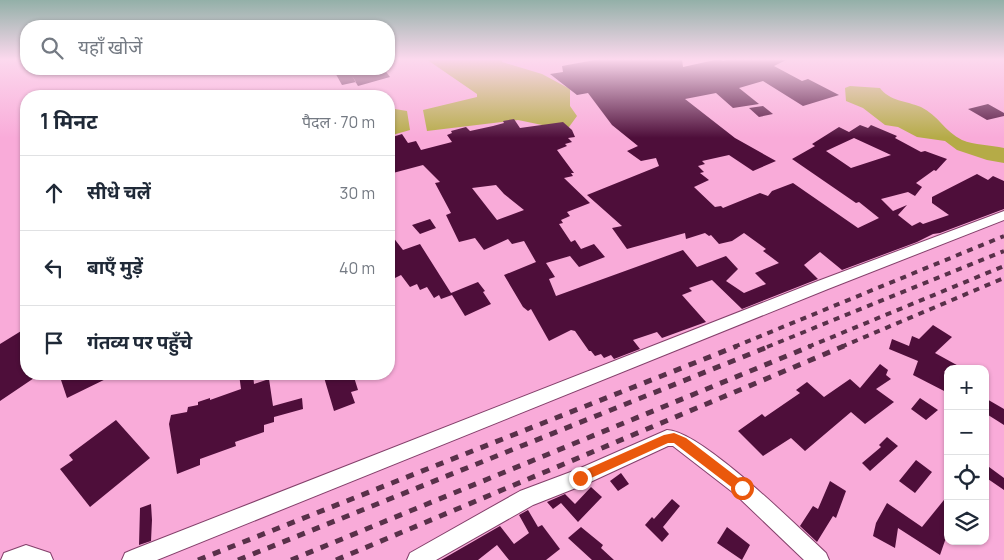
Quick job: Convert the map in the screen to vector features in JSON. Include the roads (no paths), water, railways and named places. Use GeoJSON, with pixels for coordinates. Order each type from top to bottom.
{"type":"FeatureCollection","features":[{"type":"Feature","properties":{"kind":"street"},"geometry":{"type":"LineString","coordinates":[[132,560],[814,288],[1004,215]]}},
{"type":"Feature","properties":{"kind":"street"},"geometry":{"type":"LineString","coordinates":[[417,560],[527,498],[580,478],[667,438],[674,438],[683,442],[742,488],[819,560]]}},
{"type":"Feature","properties":{"kind":"street"},"geometry":{"type":"LineString","coordinates":[[11,560],[26,556],[43,560]]}},
{"type":"Feature","properties":{"kind":"railway"},"geometry":{"type":"LineString","coordinates":[[734,347],[1004,236]]}},
{"type":"Feature","properties":{"kind":"railway"},"geometry":{"type":"LineString","coordinates":[[767,347],[1004,251]]}},
{"type":"Feature","properties":{"kind":"railway"},"geometry":{"type":"LineString","coordinates":[[808,347],[1004,266]]}},
{"type":"Feature","properties":{"kind":"railway"},"geometry":{"type":"LineString","coordinates":[[841,347],[1004,278]]}},
{"type":"Feature","properties":{"kind":"railway"},"geometry":{"type":"LineString","coordinates":[[198,560],[737,346]]}},
{"type":"Feature","properties":{"kind":"railway"},"geometry":{"type":"LineString","coordinates":[[238,560],[770,346]]}},
{"type":"Feature","properties":{"kind":"railway"},"geometry":{"type":"LineString","coordinates":[[291,560],[811,346]]}},
{"type":"Feature","properties":{"kind":"railway"},"geometry":{"type":"LineString","coordinates":[[336,560],[844,346]]}}]}
